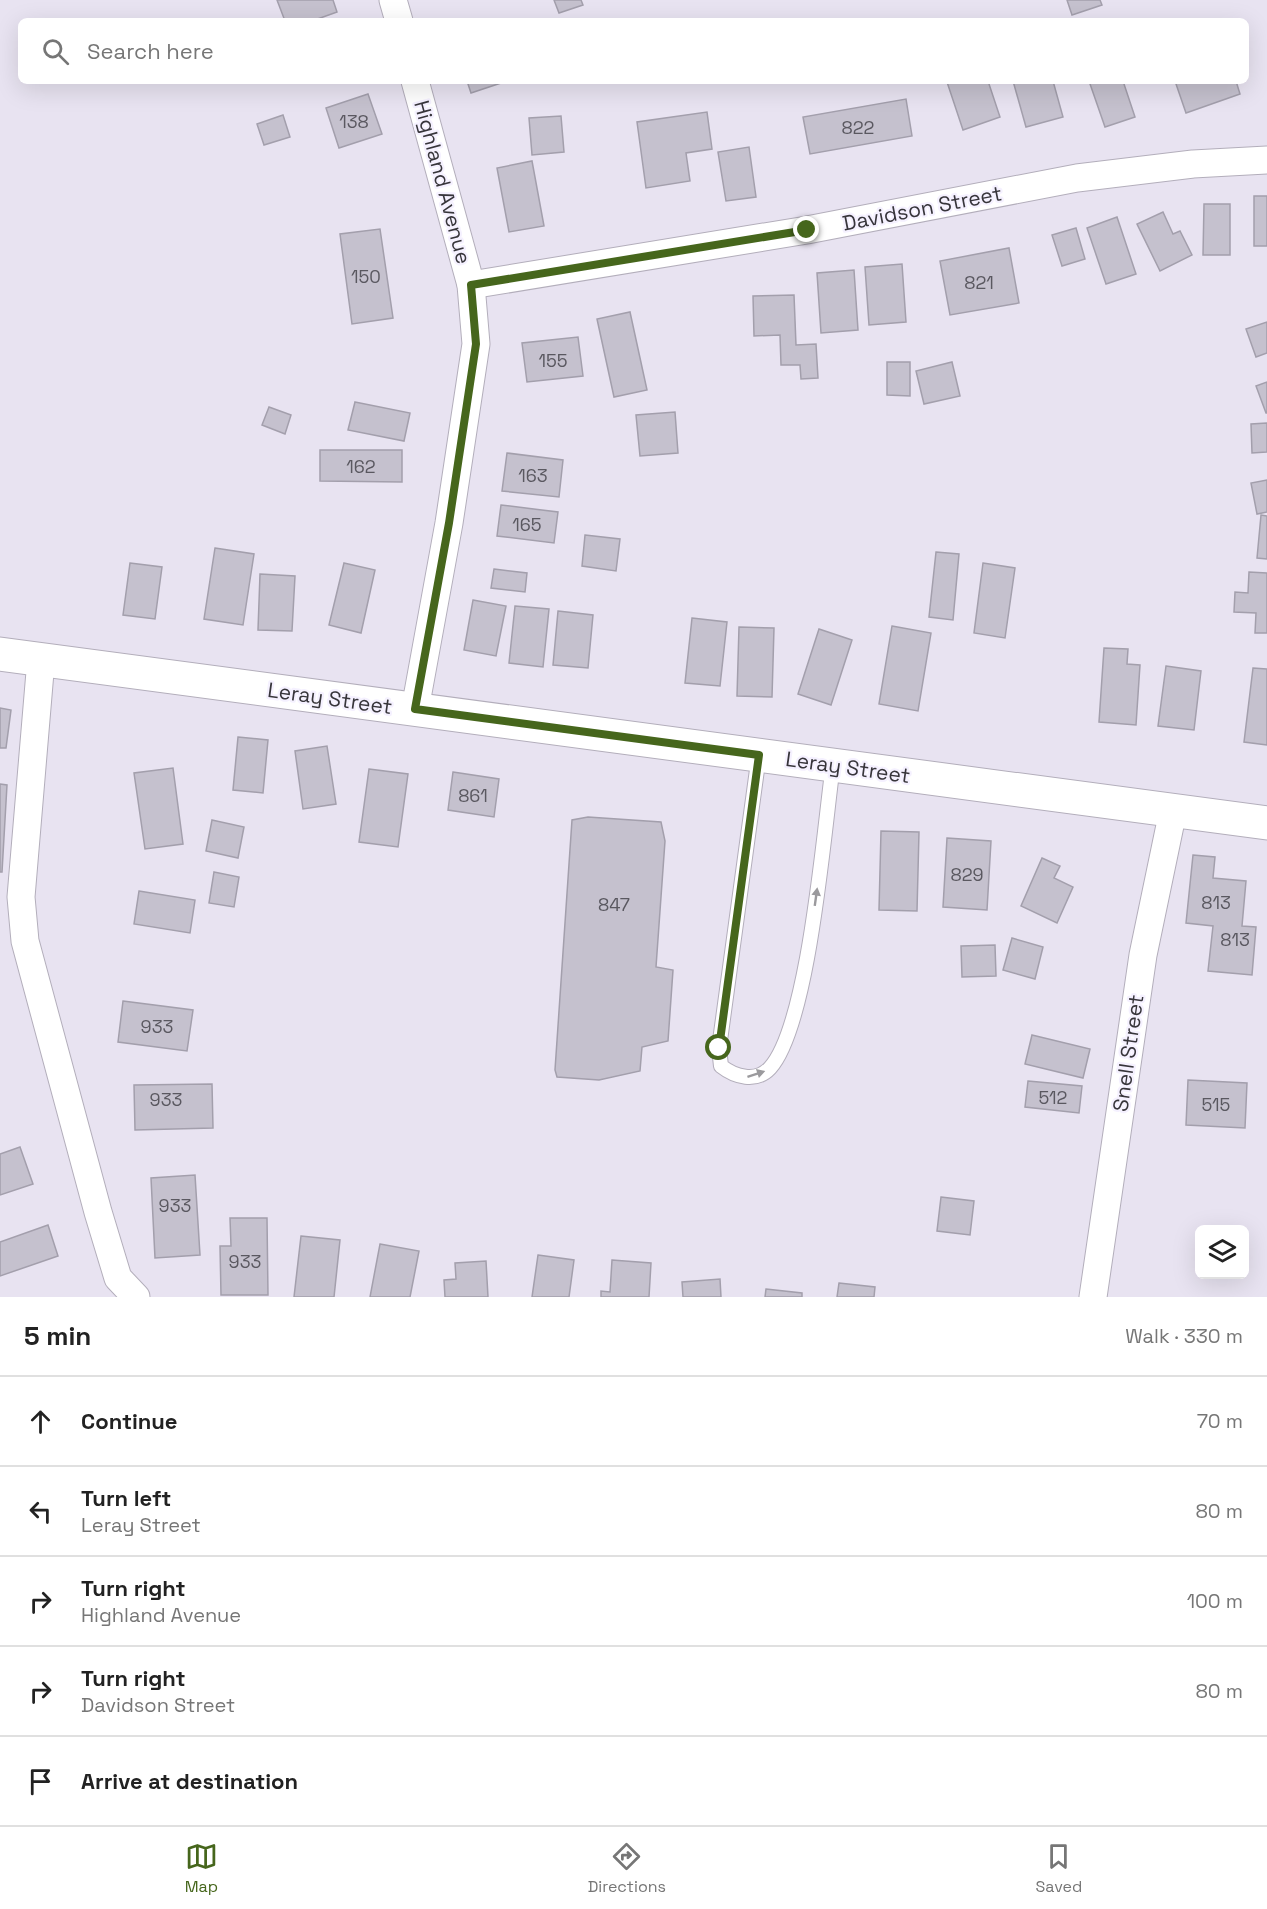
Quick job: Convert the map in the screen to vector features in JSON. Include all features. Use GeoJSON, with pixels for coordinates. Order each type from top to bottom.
{"type":"FeatureCollection","features":[{"type":"Feature","properties":{"kind":"main road","name":"Leray Street"},"geometry":{"type":"LineString","coordinates":[[0,654],[1267,823]]}},
{"type":"Feature","properties":{"kind":"street"},"geometry":{"type":"LineString","coordinates":[[393,0],[398,18]]}},
{"type":"Feature","properties":{"kind":"street","name":"Highland Avenue"},"geometry":{"type":"LineString","coordinates":[[415,709],[449,523],[476,344],[471,285],[416,84]]}},
{"type":"Feature","properties":{"kind":"street","name":"Davidson Street"},"geometry":{"type":"LineString","coordinates":[[471,285],[807,230],[1077,178],[1193,164],[1267,160]]}},
{"type":"Feature","properties":{"kind":"street"},"geometry":{"type":"LineString","coordinates":[[41,660],[21,897],[25,941],[118,1278],[136,1297]]}},
{"type":"Feature","properties":{"kind":"street","name":"Snell Street"},"geometry":{"type":"LineString","coordinates":[[1093,1297],[1143,955],[1173,811]]}},
{"type":"Feature","properties":{"kind":"lane"},"geometry":{"type":"LineString","coordinates":[[759,755],[719,1048],[721,1066],[733,1076],[752,1078],[770,1069],[790,1034],[810,939],[833,765]]}},
{"type":"Feature","properties":{"kind":"building"},"geometry":{"type":"Polygon","coordinates":[[[277,0],[333,0],[337,12],[320,18],[284,18],[277,0]]]}},
{"type":"Feature","properties":{"kind":"building"},"geometry":{"type":"Polygon","coordinates":[[[554,0],[581,0],[583,5],[559,13],[554,0]]]}},
{"type":"Feature","properties":{"kind":"building"},"geometry":{"type":"Polygon","coordinates":[[[1067,0],[1100,0],[1102,5],[1072,15],[1067,0]]]}},
{"type":"Feature","properties":{"kind":"building"},"geometry":{"type":"Polygon","coordinates":[[[468,84],[498,84],[471,93],[468,84]]]}},
{"type":"Feature","properties":{"kind":"building"},"geometry":{"type":"Polygon","coordinates":[[[948,84],[989,84],[1000,117],[963,130],[948,84]]]}},
{"type":"Feature","properties":{"kind":"building"},"geometry":{"type":"Polygon","coordinates":[[[1014,84],[1054,84],[1063,117],[1026,127],[1014,84]]]}},
{"type":"Feature","properties":{"kind":"building"},"geometry":{"type":"Polygon","coordinates":[[[1090,84],[1124,84],[1135,117],[1105,127],[1090,84]]]}},
{"type":"Feature","properties":{"kind":"building"},"geometry":{"type":"Polygon","coordinates":[[[1176,84],[1237,84],[1240,94],[1186,113],[1176,84]]]}},
{"type":"Feature","properties":{"kind":"building"},"geometry":{"type":"Polygon","coordinates":[[[368,94],[382,134],[339,148],[326,108],[368,94]]]}},
{"type":"Feature","properties":{"kind":"building"},"geometry":{"type":"Polygon","coordinates":[[[906,99],[912,136],[810,154],[803,117],[906,99]]]}},
{"type":"Feature","properties":{"kind":"building"},"geometry":{"type":"Polygon","coordinates":[[[707,112],[712,149],[686,153],[690,181],[646,188],[637,122],[707,112]]]}},
{"type":"Feature","properties":{"kind":"building"},"geometry":{"type":"Polygon","coordinates":[[[283,115],[290,137],[264,145],[257,124],[283,115]]]}},
{"type":"Feature","properties":{"kind":"building"},"geometry":{"type":"Polygon","coordinates":[[[561,116],[564,152],[532,155],[529,118],[561,116]]]}},
{"type":"Feature","properties":{"kind":"building"},"geometry":{"type":"Polygon","coordinates":[[[749,147],[756,197],[726,201],[718,152],[749,147]]]}},
{"type":"Feature","properties":{"kind":"building"},"geometry":{"type":"Polygon","coordinates":[[[532,161],[544,226],[509,232],[497,168],[532,161]]]}},
{"type":"Feature","properties":{"kind":"building"},"geometry":{"type":"Polygon","coordinates":[[[1254,196],[1267,196],[1267,246],[1254,246],[1254,196]]]}},
{"type":"Feature","properties":{"kind":"building"},"geometry":{"type":"Polygon","coordinates":[[[1204,204],[1230,204],[1230,255],[1203,255],[1204,204]]]}},
{"type":"Feature","properties":{"kind":"building"},"geometry":{"type":"Polygon","coordinates":[[[1163,212],[1173,234],[1180,231],[1192,255],[1160,271],[1137,224],[1163,212]]]}},
{"type":"Feature","properties":{"kind":"building"},"geometry":{"type":"Polygon","coordinates":[[[1117,217],[1136,274],[1106,284],[1087,228],[1117,217]]]}},
{"type":"Feature","properties":{"kind":"building"},"geometry":{"type":"Polygon","coordinates":[[[1076,228],[1085,259],[1062,266],[1052,235],[1076,228]]]}},
{"type":"Feature","properties":{"kind":"building"},"geometry":{"type":"Polygon","coordinates":[[[380,229],[393,318],[352,324],[340,234],[380,229]]]}},
{"type":"Feature","properties":{"kind":"building"},"geometry":{"type":"Polygon","coordinates":[[[1009,248],[1019,303],[950,315],[940,261],[1009,248]]]}},
{"type":"Feature","properties":{"kind":"building"},"geometry":{"type":"Polygon","coordinates":[[[902,264],[906,322],[869,325],[865,267],[902,264]]]}},
{"type":"Feature","properties":{"kind":"building"},"geometry":{"type":"Polygon","coordinates":[[[854,270],[858,330],[821,333],[817,273],[854,270]]]}},
{"type":"Feature","properties":{"kind":"building"},"geometry":{"type":"Polygon","coordinates":[[[794,295],[796,345],[816,344],[818,378],[801,379],[800,365],[781,365],[780,335],[754,336],[753,296],[794,295]]]}},
{"type":"Feature","properties":{"kind":"building"},"geometry":{"type":"Polygon","coordinates":[[[630,312],[647,390],[614,397],[597,319],[630,312]]]}},
{"type":"Feature","properties":{"kind":"building"},"geometry":{"type":"Polygon","coordinates":[[[1267,322],[1267,353],[1256,357],[1246,329],[1267,322]]]}},
{"type":"Feature","properties":{"kind":"building"},"geometry":{"type":"Polygon","coordinates":[[[578,337],[583,376],[527,382],[522,343],[578,337]]]}},
{"type":"Feature","properties":{"kind":"building"},"geometry":{"type":"Polygon","coordinates":[[[887,362],[910,362],[910,396],[887,395],[887,362]]]}},
{"type":"Feature","properties":{"kind":"building"},"geometry":{"type":"Polygon","coordinates":[[[952,362],[960,396],[924,404],[916,371],[952,362]]]}},
{"type":"Feature","properties":{"kind":"building"},"geometry":{"type":"Polygon","coordinates":[[[1267,382],[1267,413],[1266,413],[1256,386],[1267,382]]]}},
{"type":"Feature","properties":{"kind":"building"},"geometry":{"type":"Polygon","coordinates":[[[355,402],[410,413],[404,441],[348,430],[355,402]]]}},
{"type":"Feature","properties":{"kind":"building"},"geometry":{"type":"Polygon","coordinates":[[[269,407],[291,415],[285,434],[262,425],[269,407]]]}},
{"type":"Feature","properties":{"kind":"building"},"geometry":{"type":"Polygon","coordinates":[[[675,412],[678,453],[640,456],[636,415],[675,412]]]}},
{"type":"Feature","properties":{"kind":"building"},"geometry":{"type":"Polygon","coordinates":[[[1267,423],[1267,452],[1252,453],[1251,424],[1267,423]]]}},
{"type":"Feature","properties":{"kind":"building"},"geometry":{"type":"Polygon","coordinates":[[[320,450],[402,450],[402,482],[320,481],[320,450]]]}},
{"type":"Feature","properties":{"kind":"building"},"geometry":{"type":"Polygon","coordinates":[[[507,453],[563,460],[559,497],[502,491],[507,453]]]}},
{"type":"Feature","properties":{"kind":"building"},"geometry":{"type":"Polygon","coordinates":[[[1267,480],[1267,512],[1257,514],[1251,483],[1267,480]]]}},
{"type":"Feature","properties":{"kind":"building"},"geometry":{"type":"Polygon","coordinates":[[[501,505],[558,512],[554,543],[497,536],[501,505]]]}},
{"type":"Feature","properties":{"kind":"building"},"geometry":{"type":"Polygon","coordinates":[[[1261,515],[1267,516],[1267,559],[1257,558],[1261,515]]]}},
{"type":"Feature","properties":{"kind":"building"},"geometry":{"type":"Polygon","coordinates":[[[585,535],[620,539],[616,571],[582,566],[585,535]]]}},
{"type":"Feature","properties":{"kind":"building"},"geometry":{"type":"Polygon","coordinates":[[[215,548],[254,554],[243,625],[204,619],[215,548]]]}},
{"type":"Feature","properties":{"kind":"building"},"geometry":{"type":"Polygon","coordinates":[[[936,552],[959,554],[953,620],[929,617],[936,552]]]}},
{"type":"Feature","properties":{"kind":"building"},"geometry":{"type":"Polygon","coordinates":[[[130,563],[162,567],[155,619],[123,615],[130,563]]]}},
{"type":"Feature","properties":{"kind":"building"},"geometry":{"type":"Polygon","coordinates":[[[344,563],[375,570],[361,633],[329,625],[344,563]]]}},
{"type":"Feature","properties":{"kind":"building"},"geometry":{"type":"Polygon","coordinates":[[[983,563],[1015,568],[1005,638],[974,633],[983,563]]]}},
{"type":"Feature","properties":{"kind":"building"},"geometry":{"type":"Polygon","coordinates":[[[494,569],[527,573],[525,592],[491,588],[494,569]]]}},
{"type":"Feature","properties":{"kind":"building"},"geometry":{"type":"Polygon","coordinates":[[[1249,572],[1267,573],[1267,633],[1255,633],[1256,613],[1234,612],[1235,592],[1248,593],[1249,572]]]}},
{"type":"Feature","properties":{"kind":"building"},"geometry":{"type":"Polygon","coordinates":[[[260,574],[295,576],[292,631],[258,630],[260,574]]]}},
{"type":"Feature","properties":{"kind":"building"},"geometry":{"type":"Polygon","coordinates":[[[473,600],[506,606],[496,656],[464,650],[473,600]]]}},
{"type":"Feature","properties":{"kind":"building"},"geometry":{"type":"Polygon","coordinates":[[[515,606],[549,609],[543,667],[509,663],[515,606]]]}},
{"type":"Feature","properties":{"kind":"building"},"geometry":{"type":"Polygon","coordinates":[[[558,611],[593,615],[588,668],[553,665],[558,611]]]}},
{"type":"Feature","properties":{"kind":"building"},"geometry":{"type":"Polygon","coordinates":[[[692,618],[727,622],[720,686],[685,683],[692,618]]]}},
{"type":"Feature","properties":{"kind":"building"},"geometry":{"type":"Polygon","coordinates":[[[892,626],[931,633],[918,711],[879,704],[892,626]]]}},
{"type":"Feature","properties":{"kind":"building"},"geometry":{"type":"Polygon","coordinates":[[[739,627],[774,628],[772,697],[737,696],[739,627]]]}},
{"type":"Feature","properties":{"kind":"building"},"geometry":{"type":"Polygon","coordinates":[[[819,629],[852,640],[831,705],[798,694],[819,629]]]}},
{"type":"Feature","properties":{"kind":"building"},"geometry":{"type":"Polygon","coordinates":[[[1104,648],[1128,649],[1127,664],[1140,665],[1136,725],[1099,722],[1104,648]]]}},
{"type":"Feature","properties":{"kind":"building"},"geometry":{"type":"Polygon","coordinates":[[[1166,666],[1201,671],[1194,730],[1158,726],[1166,666]]]}},
{"type":"Feature","properties":{"kind":"building"},"geometry":{"type":"Polygon","coordinates":[[[1253,668],[1267,669],[1267,745],[1244,742],[1253,668]]]}},
{"type":"Feature","properties":{"kind":"building"},"geometry":{"type":"Polygon","coordinates":[[[0,708],[11,710],[6,748],[0,748],[0,708]]]}},
{"type":"Feature","properties":{"kind":"building"},"geometry":{"type":"Polygon","coordinates":[[[238,737],[268,740],[263,793],[233,790],[238,737]]]}},
{"type":"Feature","properties":{"kind":"building"},"geometry":{"type":"Polygon","coordinates":[[[327,746],[336,804],[303,809],[295,751],[327,746]]]}},
{"type":"Feature","properties":{"kind":"building"},"geometry":{"type":"Polygon","coordinates":[[[173,768],[183,844],[145,849],[134,773],[173,768]]]}},
{"type":"Feature","properties":{"kind":"building"},"geometry":{"type":"Polygon","coordinates":[[[369,769],[408,774],[398,847],[359,842],[369,769]]]}},
{"type":"Feature","properties":{"kind":"building"},"geometry":{"type":"Polygon","coordinates":[[[453,772],[499,779],[494,817],[448,810],[453,772]]]}},
{"type":"Feature","properties":{"kind":"building"},"geometry":{"type":"Polygon","coordinates":[[[0,784],[7,785],[2,872],[0,872],[0,784]]]}},
{"type":"Feature","properties":{"kind":"building"},"geometry":{"type":"Polygon","coordinates":[[[588,817],[661,822],[665,841],[656,967],[673,970],[668,1041],[642,1047],[640,1071],[599,1080],[557,1077],[555,1070],[572,820],[588,817]]]}},
{"type":"Feature","properties":{"kind":"building"},"geometry":{"type":"Polygon","coordinates":[[[212,820],[244,827],[238,858],[206,851],[212,820]]]}},
{"type":"Feature","properties":{"kind":"building"},"geometry":{"type":"Polygon","coordinates":[[[881,831],[919,832],[917,911],[879,910],[881,831]]]}},
{"type":"Feature","properties":{"kind":"building"},"geometry":{"type":"Polygon","coordinates":[[[947,838],[991,841],[987,910],[943,907],[947,838]]]}},
{"type":"Feature","properties":{"kind":"building"},"geometry":{"type":"Polygon","coordinates":[[[1193,855],[1215,857],[1213,878],[1246,881],[1242,926],[1256,927],[1252,975],[1208,971],[1213,926],[1186,923],[1193,855]]]}},
{"type":"Feature","properties":{"kind":"building"},"geometry":{"type":"Polygon","coordinates":[[[1042,858],[1060,866],[1054,878],[1073,887],[1057,923],[1021,906],[1042,858]]]}},
{"type":"Feature","properties":{"kind":"building"},"geometry":{"type":"Polygon","coordinates":[[[214,872],[239,877],[234,907],[209,903],[214,872]]]}},
{"type":"Feature","properties":{"kind":"building"},"geometry":{"type":"Polygon","coordinates":[[[139,891],[195,900],[190,933],[134,924],[139,891]]]}},
{"type":"Feature","properties":{"kind":"building"},"geometry":{"type":"Polygon","coordinates":[[[1012,938],[1043,947],[1035,979],[1003,970],[1012,938]]]}},
{"type":"Feature","properties":{"kind":"building"},"geometry":{"type":"Polygon","coordinates":[[[995,945],[996,976],[962,977],[961,946],[995,945]]]}},
{"type":"Feature","properties":{"kind":"building"},"geometry":{"type":"Polygon","coordinates":[[[123,1001],[193,1010],[187,1051],[118,1042],[123,1001]]]}},
{"type":"Feature","properties":{"kind":"building"},"geometry":{"type":"Polygon","coordinates":[[[1032,1035],[1090,1049],[1083,1078],[1025,1064],[1032,1035]]]}},
{"type":"Feature","properties":{"kind":"building"},"geometry":{"type":"Polygon","coordinates":[[[1188,1080],[1247,1083],[1245,1128],[1186,1125],[1188,1080]]]}},
{"type":"Feature","properties":{"kind":"building"},"geometry":{"type":"Polygon","coordinates":[[[1028,1081],[1082,1086],[1079,1113],[1025,1107],[1028,1081]]]}},
{"type":"Feature","properties":{"kind":"building"},"geometry":{"type":"Polygon","coordinates":[[[212,1084],[213,1128],[135,1130],[134,1085],[212,1084]]]}},
{"type":"Feature","properties":{"kind":"building"},"geometry":{"type":"Polygon","coordinates":[[[20,1147],[33,1184],[0,1195],[0,1154],[20,1147]]]}},
{"type":"Feature","properties":{"kind":"building"},"geometry":{"type":"Polygon","coordinates":[[[195,1175],[200,1255],[155,1258],[151,1178],[195,1175]]]}},
{"type":"Feature","properties":{"kind":"building"},"geometry":{"type":"Polygon","coordinates":[[[941,1197],[974,1201],[970,1235],[937,1231],[941,1197]]]}},
{"type":"Feature","properties":{"kind":"building"},"geometry":{"type":"Polygon","coordinates":[[[230,1218],[267,1218],[268,1295],[221,1295],[220,1246],[231,1246],[230,1218]]]}},
{"type":"Feature","properties":{"kind":"building"},"geometry":{"type":"Polygon","coordinates":[[[48,1225],[58,1256],[0,1276],[0,1242],[48,1225]]]}},
{"type":"Feature","properties":{"kind":"building"},"geometry":{"type":"Polygon","coordinates":[[[301,1236],[340,1240],[334,1297],[294,1297],[301,1236]]]}},
{"type":"Feature","properties":{"kind":"building"},"geometry":{"type":"Polygon","coordinates":[[[380,1244],[419,1251],[410,1297],[370,1297],[380,1244]]]}},
{"type":"Feature","properties":{"kind":"building"},"geometry":{"type":"Polygon","coordinates":[[[538,1255],[574,1260],[569,1297],[532,1297],[538,1255]]]}},
{"type":"Feature","properties":{"kind":"building"},"geometry":{"type":"Polygon","coordinates":[[[612,1260],[651,1263],[649,1297],[601,1297],[601,1291],[610,1292],[612,1260]]]}},
{"type":"Feature","properties":{"kind":"building"},"geometry":{"type":"Polygon","coordinates":[[[486,1261],[488,1297],[445,1297],[444,1280],[456,1279],[455,1263],[486,1261]]]}},
{"type":"Feature","properties":{"kind":"building"},"geometry":{"type":"Polygon","coordinates":[[[720,1279],[721,1297],[683,1297],[682,1282],[720,1279]]]}},
{"type":"Feature","properties":{"kind":"building"},"geometry":{"type":"Polygon","coordinates":[[[839,1283],[875,1287],[874,1297],[837,1297],[839,1283]]]}},
{"type":"Feature","properties":{"kind":"building"},"geometry":{"type":"Polygon","coordinates":[[[766,1289],[802,1293],[802,1297],[765,1297],[766,1289]]]}},
{"type":"Feature","properties":{"kind":"route"},"geometry":{"type":"LineString","coordinates":[[719,1048],[724,992],[759,755],[415,709],[449,523],[476,344],[471,285],[807,230]]}}]}
